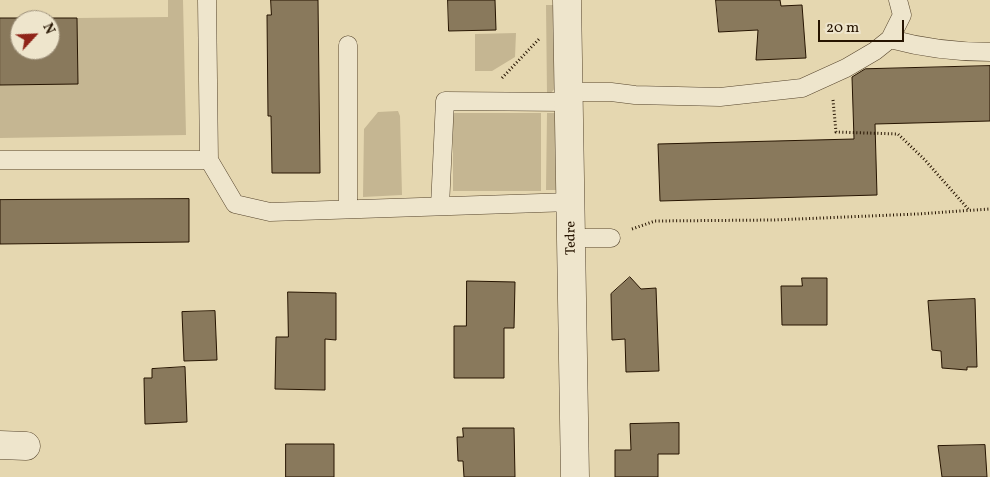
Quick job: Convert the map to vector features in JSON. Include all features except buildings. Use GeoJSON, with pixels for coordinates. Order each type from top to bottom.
{"type":"FeatureCollection","features":[{"type":"Feature","properties":{"kind":"street","name":"Tedre"},"geometry":{"type":"LineString","coordinates":[[567,0],[575,477]]}},
{"type":"Feature","properties":{"kind":"lane"},"geometry":{"type":"LineString","coordinates":[[207,0],[209,160],[235,204],[270,212],[571,202]]}},
{"type":"Feature","properties":{"kind":"lane"},"geometry":{"type":"LineString","coordinates":[[440,206],[445,101],[480,102],[569,97],[611,92],[635,95],[720,97],[802,88],[831,75],[875,51],[890,39],[902,15],[898,0]]}},
{"type":"Feature","properties":{"kind":"lane"},"geometry":{"type":"LineString","coordinates":[[890,39],[907,44],[961,52],[990,52]]}},
{"type":"Feature","properties":{"kind":"lane"},"geometry":{"type":"LineString","coordinates":[[348,46],[348,209]]}},
{"type":"Feature","properties":{"kind":"lane"},"geometry":{"type":"LineString","coordinates":[[0,160],[209,160]]}},
{"type":"Feature","properties":{"kind":"lane"},"geometry":{"type":"LineString","coordinates":[[572,238],[611,238]]}},
{"type":"Feature","properties":{"kind":"path"},"geometry":{"type":"LineString","coordinates":[[480,102],[542,36]]}},
{"type":"Feature","properties":{"kind":"path"},"geometry":{"type":"LineString","coordinates":[[831,75],[836,132],[898,134],[925,160],[969,210]]}},
{"type":"Feature","properties":{"kind":"path"},"geometry":{"type":"LineString","coordinates":[[611,238],[655,221],[774,220],[990,209]]}},
{"type":"Feature","properties":{"kind":"shaded area"},"geometry":{"type":"Polygon","coordinates":[[[168,0],[183,0],[186,135],[0,138],[0,85],[78,84],[77,18],[168,17],[168,0]]]}},
{"type":"Feature","properties":{"kind":"shaded area"},"geometry":{"type":"Polygon","coordinates":[[[546,5],[555,5],[556,87],[551,93],[547,94],[546,5]]]}},
{"type":"Feature","properties":{"kind":"shaded area"},"geometry":{"type":"Polygon","coordinates":[[[516,33],[515,57],[492,71],[475,71],[475,34],[516,33]]]}},
{"type":"Feature","properties":{"kind":"shaded area"},"geometry":{"type":"Polygon","coordinates":[[[398,111],[400,116],[402,195],[363,197],[364,129],[378,112],[398,111]]]}},
{"type":"Feature","properties":{"kind":"shaded area"},"geometry":{"type":"Polygon","coordinates":[[[453,113],[541,113],[541,191],[453,191],[453,113]]]}},
{"type":"Feature","properties":{"kind":"shaded area"},"geometry":{"type":"Polygon","coordinates":[[[547,113],[555,113],[556,190],[546,190],[547,113]]]}}]}
